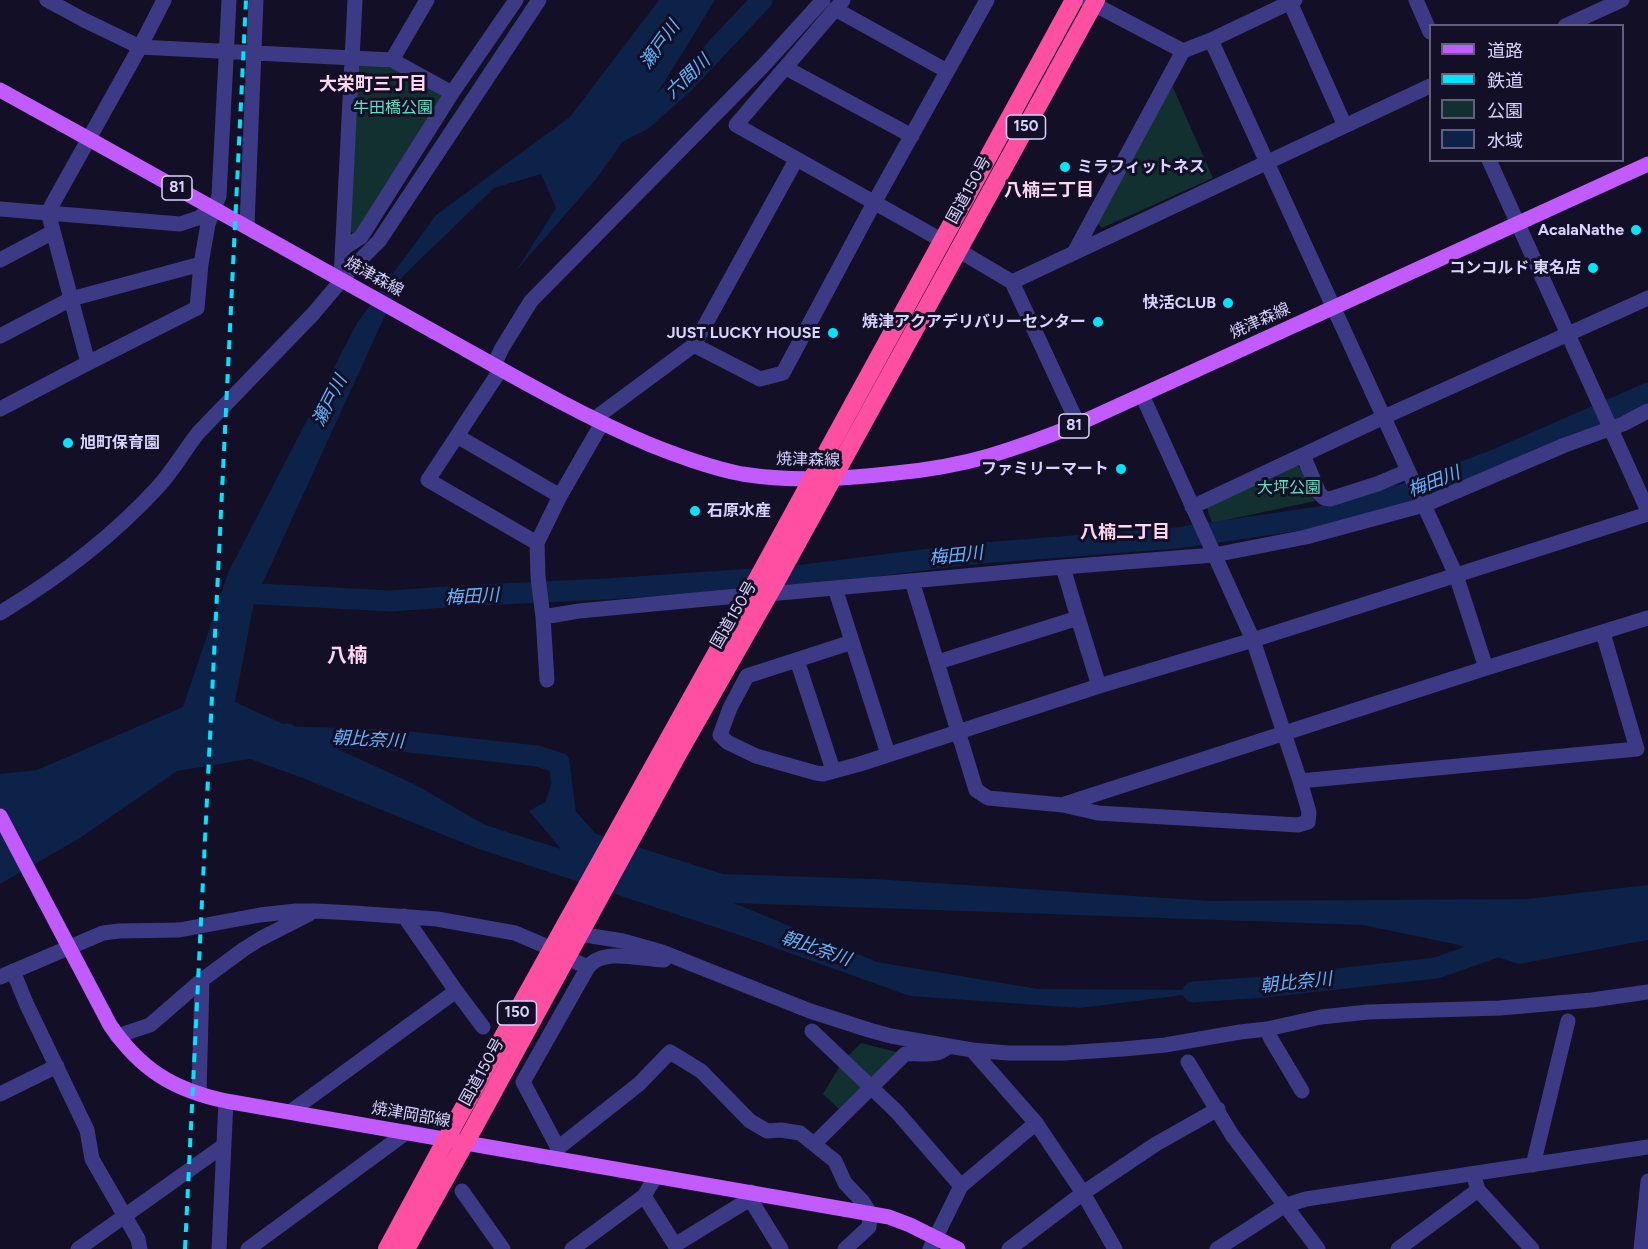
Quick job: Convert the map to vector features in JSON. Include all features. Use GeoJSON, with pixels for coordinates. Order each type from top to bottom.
{"type":"FeatureCollection","features":[{"type":"Feature","properties":{"kind":"highway","name":"国道150号"},"geometry":{"type":"LineString","coordinates":[[406,1249],[465,1143],[670,752],[761,591],[786,562],[832,478],[1074,0]]}},
{"type":"Feature","properties":{"kind":"highway","name":"国道150号"},"geometry":{"type":"LineString","coordinates":[[761,591],[766,563],[812,479],[1092,1]]}},
{"type":"Feature","properties":{"kind":"highway","name":"国道150号"},"geometry":{"type":"LineString","coordinates":[[387,1249],[446,1140],[579,923]]}},
{"type":"Feature","properties":{"kind":"main road","name":"焼津森線"},"geometry":{"type":"LineString","coordinates":[[0,91],[598,421],[705,465],[775,478],[857,478],[952,466],[1029,444],[1078,424],[1648,164]]}},
{"type":"Feature","properties":{"kind":"main road","name":"焼津岡部線"},"geometry":{"type":"LineString","coordinates":[[0,816],[117,1036],[131,1053],[156,1074],[174,1085],[226,1101],[446,1140],[557,1154],[751,1196],[870,1213],[910,1225],[933,1243],[958,1249]]}},
{"type":"Feature","properties":{"kind":"street"},"geometry":{"type":"LineString","coordinates":[[47,0],[71,6],[140,47],[392,60],[452,93]]}},
{"type":"Feature","properties":{"kind":"street"},"geometry":{"type":"LineString","coordinates":[[88,363],[48,212],[164,0]]}},
{"type":"Feature","properties":{"kind":"street"},"geometry":{"type":"LineString","coordinates":[[0,409],[197,308],[208,224],[219,196],[229,0]]}},
{"type":"Feature","properties":{"kind":"street"},"geometry":{"type":"LineString","coordinates":[[247,226],[256,0]]}},
{"type":"Feature","properties":{"kind":"street"},"geometry":{"type":"LineString","coordinates":[[347,283],[344,248],[356,0]]}},
{"type":"Feature","properties":{"kind":"street"},"geometry":{"type":"LineString","coordinates":[[392,60],[428,0]]}},
{"type":"Feature","properties":{"kind":"street"},"geometry":{"type":"LineString","coordinates":[[344,248],[361,237],[452,93],[516,0]]}},
{"type":"Feature","properties":{"kind":"street"},"geometry":{"type":"LineString","coordinates":[[0,613],[35,592],[88,553],[124,520],[168,475],[198,433],[313,314],[347,283],[379,241],[539,0]]}},
{"type":"Feature","properties":{"kind":"street"},"geometry":{"type":"LineString","coordinates":[[694,345],[760,379],[783,373],[987,0]]}},
{"type":"Feature","properties":{"kind":"street"},"geometry":{"type":"LineString","coordinates":[[1416,0],[1429,28]]}},
{"type":"Feature","properties":{"kind":"street"},"geometry":{"type":"LineString","coordinates":[[1569,24],[1622,0]]}},
{"type":"Feature","properties":{"kind":"street"},"geometry":{"type":"LineString","coordinates":[[1092,1],[1183,51]]}},
{"type":"Feature","properties":{"kind":"street"},"geometry":{"type":"LineString","coordinates":[[1075,251],[1183,51],[1291,1],[1345,126]]}},
{"type":"Feature","properties":{"kind":"street"},"geometry":{"type":"LineString","coordinates":[[834,3],[947,71]]}},
{"type":"Feature","properties":{"kind":"street"},"geometry":{"type":"LineString","coordinates":[[834,3],[786,68],[736,125],[1012,282],[1078,424]]}},
{"type":"Feature","properties":{"kind":"street"},"geometry":{"type":"LineString","coordinates":[[537,543],[428,480],[457,436],[497,367],[502,348],[531,301],[765,65],[834,3]]}},
{"type":"Feature","properties":{"kind":"street"},"geometry":{"type":"LineString","coordinates":[[1211,40],[1456,575],[1486,668]]}},
{"type":"Feature","properties":{"kind":"street"},"geometry":{"type":"LineString","coordinates":[[786,68],[912,136]]}},
{"type":"Feature","properties":{"kind":"street"},"geometry":{"type":"LineString","coordinates":[[1012,282],[1429,88]]}},
{"type":"Feature","properties":{"kind":"street"},"geometry":{"type":"LineString","coordinates":[[547,681],[537,543],[598,421],[694,345],[796,160]]}},
{"type":"Feature","properties":{"kind":"street"},"geometry":{"type":"LineString","coordinates":[[852,642],[747,676],[730,708],[720,735],[727,742],[756,756],[823,774],[1099,686],[1253,640],[1648,512],[1490,162]]}},
{"type":"Feature","properties":{"kind":"street"},"geometry":{"type":"LineString","coordinates":[[0,209],[180,224],[198,218],[214,208]]}},
{"type":"Feature","properties":{"kind":"street"},"geometry":{"type":"LineString","coordinates":[[0,260],[53,232]]}},
{"type":"Feature","properties":{"kind":"street"},"geometry":{"type":"LineString","coordinates":[[0,336],[71,298],[201,264]]}},
{"type":"Feature","properties":{"kind":"street"},"geometry":{"type":"LineString","coordinates":[[1194,511],[1303,455],[1648,298]]}},
{"type":"Feature","properties":{"kind":"street"},"geometry":{"type":"LineString","coordinates":[[912,581],[976,790],[988,798],[1063,805],[1098,813],[1298,825],[1308,822],[1309,812],[1300,781],[1253,640],[1142,395]]}},
{"type":"Feature","properties":{"kind":"street"},"geometry":{"type":"LineString","coordinates":[[543,617],[761,591],[835,588],[1063,567],[1213,551],[1306,537],[1423,502],[1648,411]]}},
{"type":"Feature","properties":{"kind":"street"},"geometry":{"type":"LineString","coordinates":[[457,436],[560,496]]}},
{"type":"Feature","properties":{"kind":"street"},"geometry":{"type":"LineString","coordinates":[[1303,455],[1319,493],[1324,498],[1330,499],[1409,473]]}},
{"type":"Feature","properties":{"kind":"street"},"geometry":{"type":"LineString","coordinates":[[1063,567],[1099,686]]}},
{"type":"Feature","properties":{"kind":"street"},"geometry":{"type":"LineString","coordinates":[[835,588],[888,754]]}},
{"type":"Feature","properties":{"kind":"street"},"geometry":{"type":"LineString","coordinates":[[938,662],[1078,618]]}},
{"type":"Feature","properties":{"kind":"street"},"geometry":{"type":"LineString","coordinates":[[1063,805],[1648,618]]}},
{"type":"Feature","properties":{"kind":"street"},"geometry":{"type":"LineString","coordinates":[[1300,781],[1637,749],[1603,633]]}},
{"type":"Feature","properties":{"kind":"street"},"geometry":{"type":"LineString","coordinates":[[797,660],[833,771]]}},
{"type":"Feature","properties":{"kind":"street"},"geometry":{"type":"LineString","coordinates":[[117,1036],[150,1025],[202,980],[252,944],[315,911]]}},
{"type":"Feature","properties":{"kind":"street"},"geometry":{"type":"LineString","coordinates":[[140,1249],[138,1239],[126,1215],[92,1160],[87,1130],[57,1066],[26,1003],[7,974],[67,945],[111,932],[180,930],[260,915],[315,911],[404,916],[472,925],[515,933],[543,945]]}},
{"type":"Feature","properties":{"kind":"street"},"geometry":{"type":"LineString","coordinates":[[404,916],[483,1027]]}},
{"type":"Feature","properties":{"kind":"street"},"geometry":{"type":"LineString","coordinates":[[579,923],[847,1023],[891,1036],[972,1050],[1008,1053],[1064,1053],[1165,1045],[1347,1014],[1500,1008],[1592,1000],[1648,992]]}},
{"type":"Feature","properties":{"kind":"street"},"geometry":{"type":"LineString","coordinates":[[682,960],[605,956],[582,965],[522,1082],[557,1154],[639,1084],[670,1052],[701,1071],[750,1121],[767,1131],[782,1130],[800,1133],[835,1161],[845,1183],[864,1202],[870,1213],[869,1227],[845,1249]]}},
{"type":"Feature","properties":{"kind":"street"},"geometry":{"type":"LineString","coordinates":[[199,1094],[202,980]]}},
{"type":"Feature","properties":{"kind":"street"},"geometry":{"type":"LineString","coordinates":[[290,1112],[456,991]]}},
{"type":"Feature","properties":{"kind":"street"},"geometry":{"type":"LineString","coordinates":[[1533,1165],[1568,1021]]}},
{"type":"Feature","properties":{"kind":"street"},"geometry":{"type":"LineString","coordinates":[[1267,1029],[1302,1091]]}},
{"type":"Feature","properties":{"kind":"street"},"geometry":{"type":"LineString","coordinates":[[812,1031],[897,1112],[961,1186]]}},
{"type":"Feature","properties":{"kind":"street"},"geometry":{"type":"LineString","coordinates":[[814,1144],[905,1054],[936,1054],[949,1046]]}},
{"type":"Feature","properties":{"kind":"street"},"geometry":{"type":"LineString","coordinates":[[972,1050],[1036,1123],[1083,1193],[1115,1249]]}},
{"type":"Feature","properties":{"kind":"street"},"geometry":{"type":"LineString","coordinates":[[1188,1062],[1232,1135],[1318,1249]]}},
{"type":"Feature","properties":{"kind":"street"},"geometry":{"type":"LineString","coordinates":[[0,1094],[57,1066]]}},
{"type":"Feature","properties":{"kind":"street"},"geometry":{"type":"LineString","coordinates":[[219,1249],[226,1101]]}},
{"type":"Feature","properties":{"kind":"street"},"geometry":{"type":"LineString","coordinates":[[1009,1249],[1083,1193],[1156,1144],[1218,1109]]}},
{"type":"Feature","properties":{"kind":"street"},"geometry":{"type":"LineString","coordinates":[[933,1243],[961,1186],[1036,1123]]}},
{"type":"Feature","properties":{"kind":"street"},"geometry":{"type":"LineString","coordinates":[[248,1249],[407,1132]]}},
{"type":"Feature","properties":{"kind":"street"},"geometry":{"type":"LineString","coordinates":[[78,1249],[224,1146]]}},
{"type":"Feature","properties":{"kind":"street"},"geometry":{"type":"LineString","coordinates":[[1217,1249],[1284,1206],[1306,1199],[1648,1147]]}},
{"type":"Feature","properties":{"kind":"street"},"geometry":{"type":"LineString","coordinates":[[1473,1174],[1478,1190],[1532,1249]]}},
{"type":"Feature","properties":{"kind":"street"},"geometry":{"type":"LineString","coordinates":[[572,1249],[644,1196],[656,1176]]}},
{"type":"Feature","properties":{"kind":"street"},"geometry":{"type":"LineString","coordinates":[[1641,1249],[1648,1181]]}},
{"type":"Feature","properties":{"kind":"street"},"geometry":{"type":"LineString","coordinates":[[1398,1249],[1478,1190]]}},
{"type":"Feature","properties":{"kind":"street"},"geometry":{"type":"LineString","coordinates":[[462,1191],[503,1249]]}},
{"type":"Feature","properties":{"kind":"street"},"geometry":{"type":"LineString","coordinates":[[644,1196],[675,1245],[751,1196],[781,1249]]}},
{"type":"Feature","properties":{"kind":"green space","name":"牛田橋公園"},"geometry":{"type":"Polygon","coordinates":[[[363,64],[398,69],[443,96],[357,234],[350,232],[359,67],[363,64]]]}},
{"type":"Feature","properties":{"kind":"green space"},"geometry":{"type":"Polygon","coordinates":[[[1171,83],[1213,178],[1102,228],[1096,221],[1171,83]]]}},
{"type":"Feature","properties":{"kind":"green space","name":"大坪公園"},"geometry":{"type":"Polygon","coordinates":[[[1297,465],[1315,501],[1212,523],[1206,505],[1297,465]]]}},
{"type":"Feature","properties":{"kind":"green space"},"geometry":{"type":"Polygon","coordinates":[[[861,1043],[900,1053],[871,1082],[846,1058],[861,1043]]]}},
{"type":"Feature","properties":{"kind":"green space"},"geometry":{"type":"Polygon","coordinates":[[[841,1064],[865,1086],[841,1111],[823,1094],[841,1064]]]}},
{"type":"Feature","properties":{"kind":"water","name":"瀬戸川"},"geometry":{"type":"Polygon","coordinates":[[[659,0],[715,0],[665,81],[597,178],[516,271],[556,208],[541,174],[494,188],[403,276],[254,602],[235,702],[414,784],[485,825],[561,849],[529,811],[545,802],[559,763],[564,798],[596,834],[723,874],[874,879],[1211,901],[1527,899],[1648,885],[1648,940],[1519,964],[1459,945],[1363,925],[734,903],[877,962],[1038,989],[1224,990],[1080,1008],[910,996],[745,937],[476,848],[250,759],[177,771],[80,838],[0,884],[0,774],[37,770],[183,707],[228,573],[357,323],[436,215],[570,117],[659,0]]]}},
{"type":"Feature","properties":{"kind":"waterway","name":"六間川"},"geometry":{"type":"LineString","coordinates":[[612,135],[642,120],[683,84],[762,0]]}},
{"type":"Feature","properties":{"kind":"waterway","name":"梅田川"},"geometry":{"type":"LineString","coordinates":[[241,593],[391,601],[606,589],[796,576],[970,554],[1176,538],[1320,517],[1401,495],[1497,459],[1648,393]]}},
{"type":"Feature","properties":{"kind":"waterway","name":"朝比奈川"},"geometry":{"type":"LineString","coordinates":[[287,734],[293,737],[391,740],[537,756],[559,763],[567,825]]}},
{"type":"Feature","properties":{"kind":"waterway","name":"朝比奈川"},"geometry":{"type":"LineString","coordinates":[[1193,992],[1264,987],[1436,968],[1508,943]]}},
{"type":"Feature","properties":{"kind":"railway"},"geometry":{"type":"LineString","coordinates":[[185,1249],[246,0]]}},
{"type":"Feature","properties":{"kind":"place","name":"ミラフィットネス"},"geometry":{"type":"Point","coordinates":[1065,167]}},
{"type":"Feature","properties":{"kind":"place","name":"AcalaNathe"},"geometry":{"type":"Point","coordinates":[1636,230]}},
{"type":"Feature","properties":{"kind":"place","name":"コンコルド 東名店"},"geometry":{"type":"Point","coordinates":[1593,268]}},
{"type":"Feature","properties":{"kind":"place","name":"快活CLUB"},"geometry":{"type":"Point","coordinates":[1228,303]}},
{"type":"Feature","properties":{"kind":"place","name":"焼津アクアデリバリーセンター"},"geometry":{"type":"Point","coordinates":[1098,322]}},
{"type":"Feature","properties":{"kind":"place","name":"JUST LUCKY HOUSE"},"geometry":{"type":"Point","coordinates":[833,333]}},
{"type":"Feature","properties":{"kind":"place","name":"旭町保育園"},"geometry":{"type":"Point","coordinates":[68,443]}},
{"type":"Feature","properties":{"kind":"place","name":"ファミリーマート"},"geometry":{"type":"Point","coordinates":[1121,469]}},
{"type":"Feature","properties":{"kind":"place","name":"石原水産"},"geometry":{"type":"Point","coordinates":[695,511]}},
{"type":"Feature","properties":{"kind":"district","name":"大栄町三丁目"},"geometry":{"type":"Point","coordinates":[373,85]}},
{"type":"Feature","properties":{"kind":"district","name":"八楠三丁目"},"geometry":{"type":"Point","coordinates":[1049,191]}},
{"type":"Feature","properties":{"kind":"district","name":"八楠二丁目"},"geometry":{"type":"Point","coordinates":[1125,533]}},
{"type":"Feature","properties":{"kind":"district","name":"八楠"},"geometry":{"type":"Point","coordinates":[347,656]}}]}
